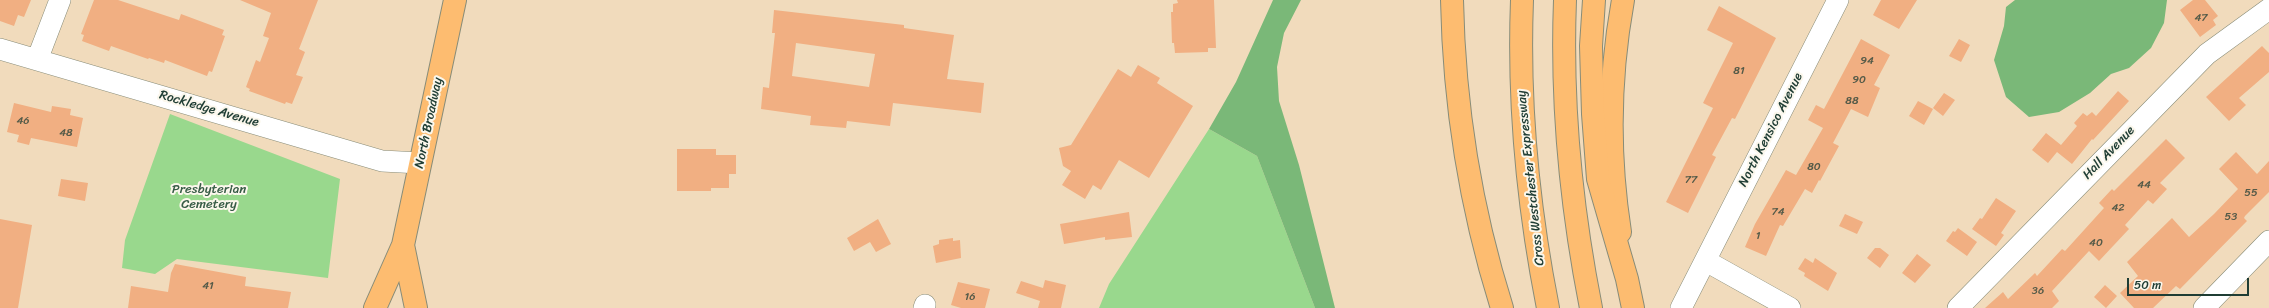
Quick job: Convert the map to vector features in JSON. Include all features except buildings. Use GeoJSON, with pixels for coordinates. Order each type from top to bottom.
{"type":"FeatureCollection","features":[{"type":"Feature","properties":{"kind":"main road","name":"North Broadway"},"geometry":{"type":"LineString","coordinates":[[375,308],[403,245],[455,0]]}},
{"type":"Feature","properties":{"kind":"main road"},"geometry":{"type":"LineString","coordinates":[[1452,0],[1460,101],[1468,160],[1480,219],[1502,308]]}},
{"type":"Feature","properties":{"kind":"main road","name":"Cross Westchester Expressway"},"geometry":{"type":"LineString","coordinates":[[1522,0],[1522,88],[1526,149],[1534,225],[1548,308]]}},
{"type":"Feature","properties":{"kind":"main road"},"geometry":{"type":"LineString","coordinates":[[1565,0],[1564,87],[1568,146],[1582,263],[1591,308]]}},
{"type":"Feature","properties":{"kind":"main road"},"geometry":{"type":"LineString","coordinates":[[1594,0],[1591,46],[1593,114],[1598,179],[1628,279]]}},
{"type":"Feature","properties":{"kind":"main road"},"geometry":{"type":"LineString","coordinates":[[1623,0],[1613,73],[1612,162],[1633,308]]}},
{"type":"Feature","properties":{"kind":"main road","name":"North Broadway"},"geometry":{"type":"LineString","coordinates":[[403,245],[416,308]]}},
{"type":"Feature","properties":{"kind":"street"},"geometry":{"type":"LineString","coordinates":[[36,60],[60,0]]}},
{"type":"Feature","properties":{"kind":"street","name":"North Kensico Avenue"},"geometry":{"type":"LineString","coordinates":[[1681,308],[1838,0]]}},
{"type":"Feature","properties":{"kind":"street","name":"Hall Avenue"},"geometry":{"type":"LineString","coordinates":[[1958,308],[2206,54],[2269,9]]}},
{"type":"Feature","properties":{"kind":"street","name":"Rockledge Avenue"},"geometry":{"type":"LineString","coordinates":[[0,49],[382,161],[420,163]]}},
{"type":"Feature","properties":{"kind":"street"},"geometry":{"type":"LineString","coordinates":[[2204,308],[2269,241]]}},
{"type":"Feature","properties":{"kind":"street"},"geometry":{"type":"LineString","coordinates":[[1706,261],[1790,308]]}},
{"type":"Feature","properties":{"kind":"green space"},"geometry":{"type":"Polygon","coordinates":[[[1273,0],[1301,0],[1284,33],[1277,67],[1279,101],[1299,165],[1335,308],[1315,308],[1257,156],[1209,129],[1236,82],[1273,0]]]}},
{"type":"Feature","properties":{"kind":"green space"},"geometry":{"type":"Polygon","coordinates":[[[2015,0],[2167,0],[2164,23],[2151,48],[2129,68],[2111,74],[2090,93],[2059,112],[2029,117],[2006,97],[1994,60],[2004,26],[2006,7],[2015,0]]]}},
{"type":"Feature","properties":{"kind":"green space","name":"Presbyterian Cemetery"},"geometry":{"type":"Polygon","coordinates":[[[170,114],[340,179],[328,278],[177,259],[155,274],[122,268],[125,240],[170,114]]]}},
{"type":"Feature","properties":{"kind":"green space"},"geometry":{"type":"Polygon","coordinates":[[[1209,129],[1257,156],[1315,308],[1099,308],[1109,284],[1209,129]]]}}]}
